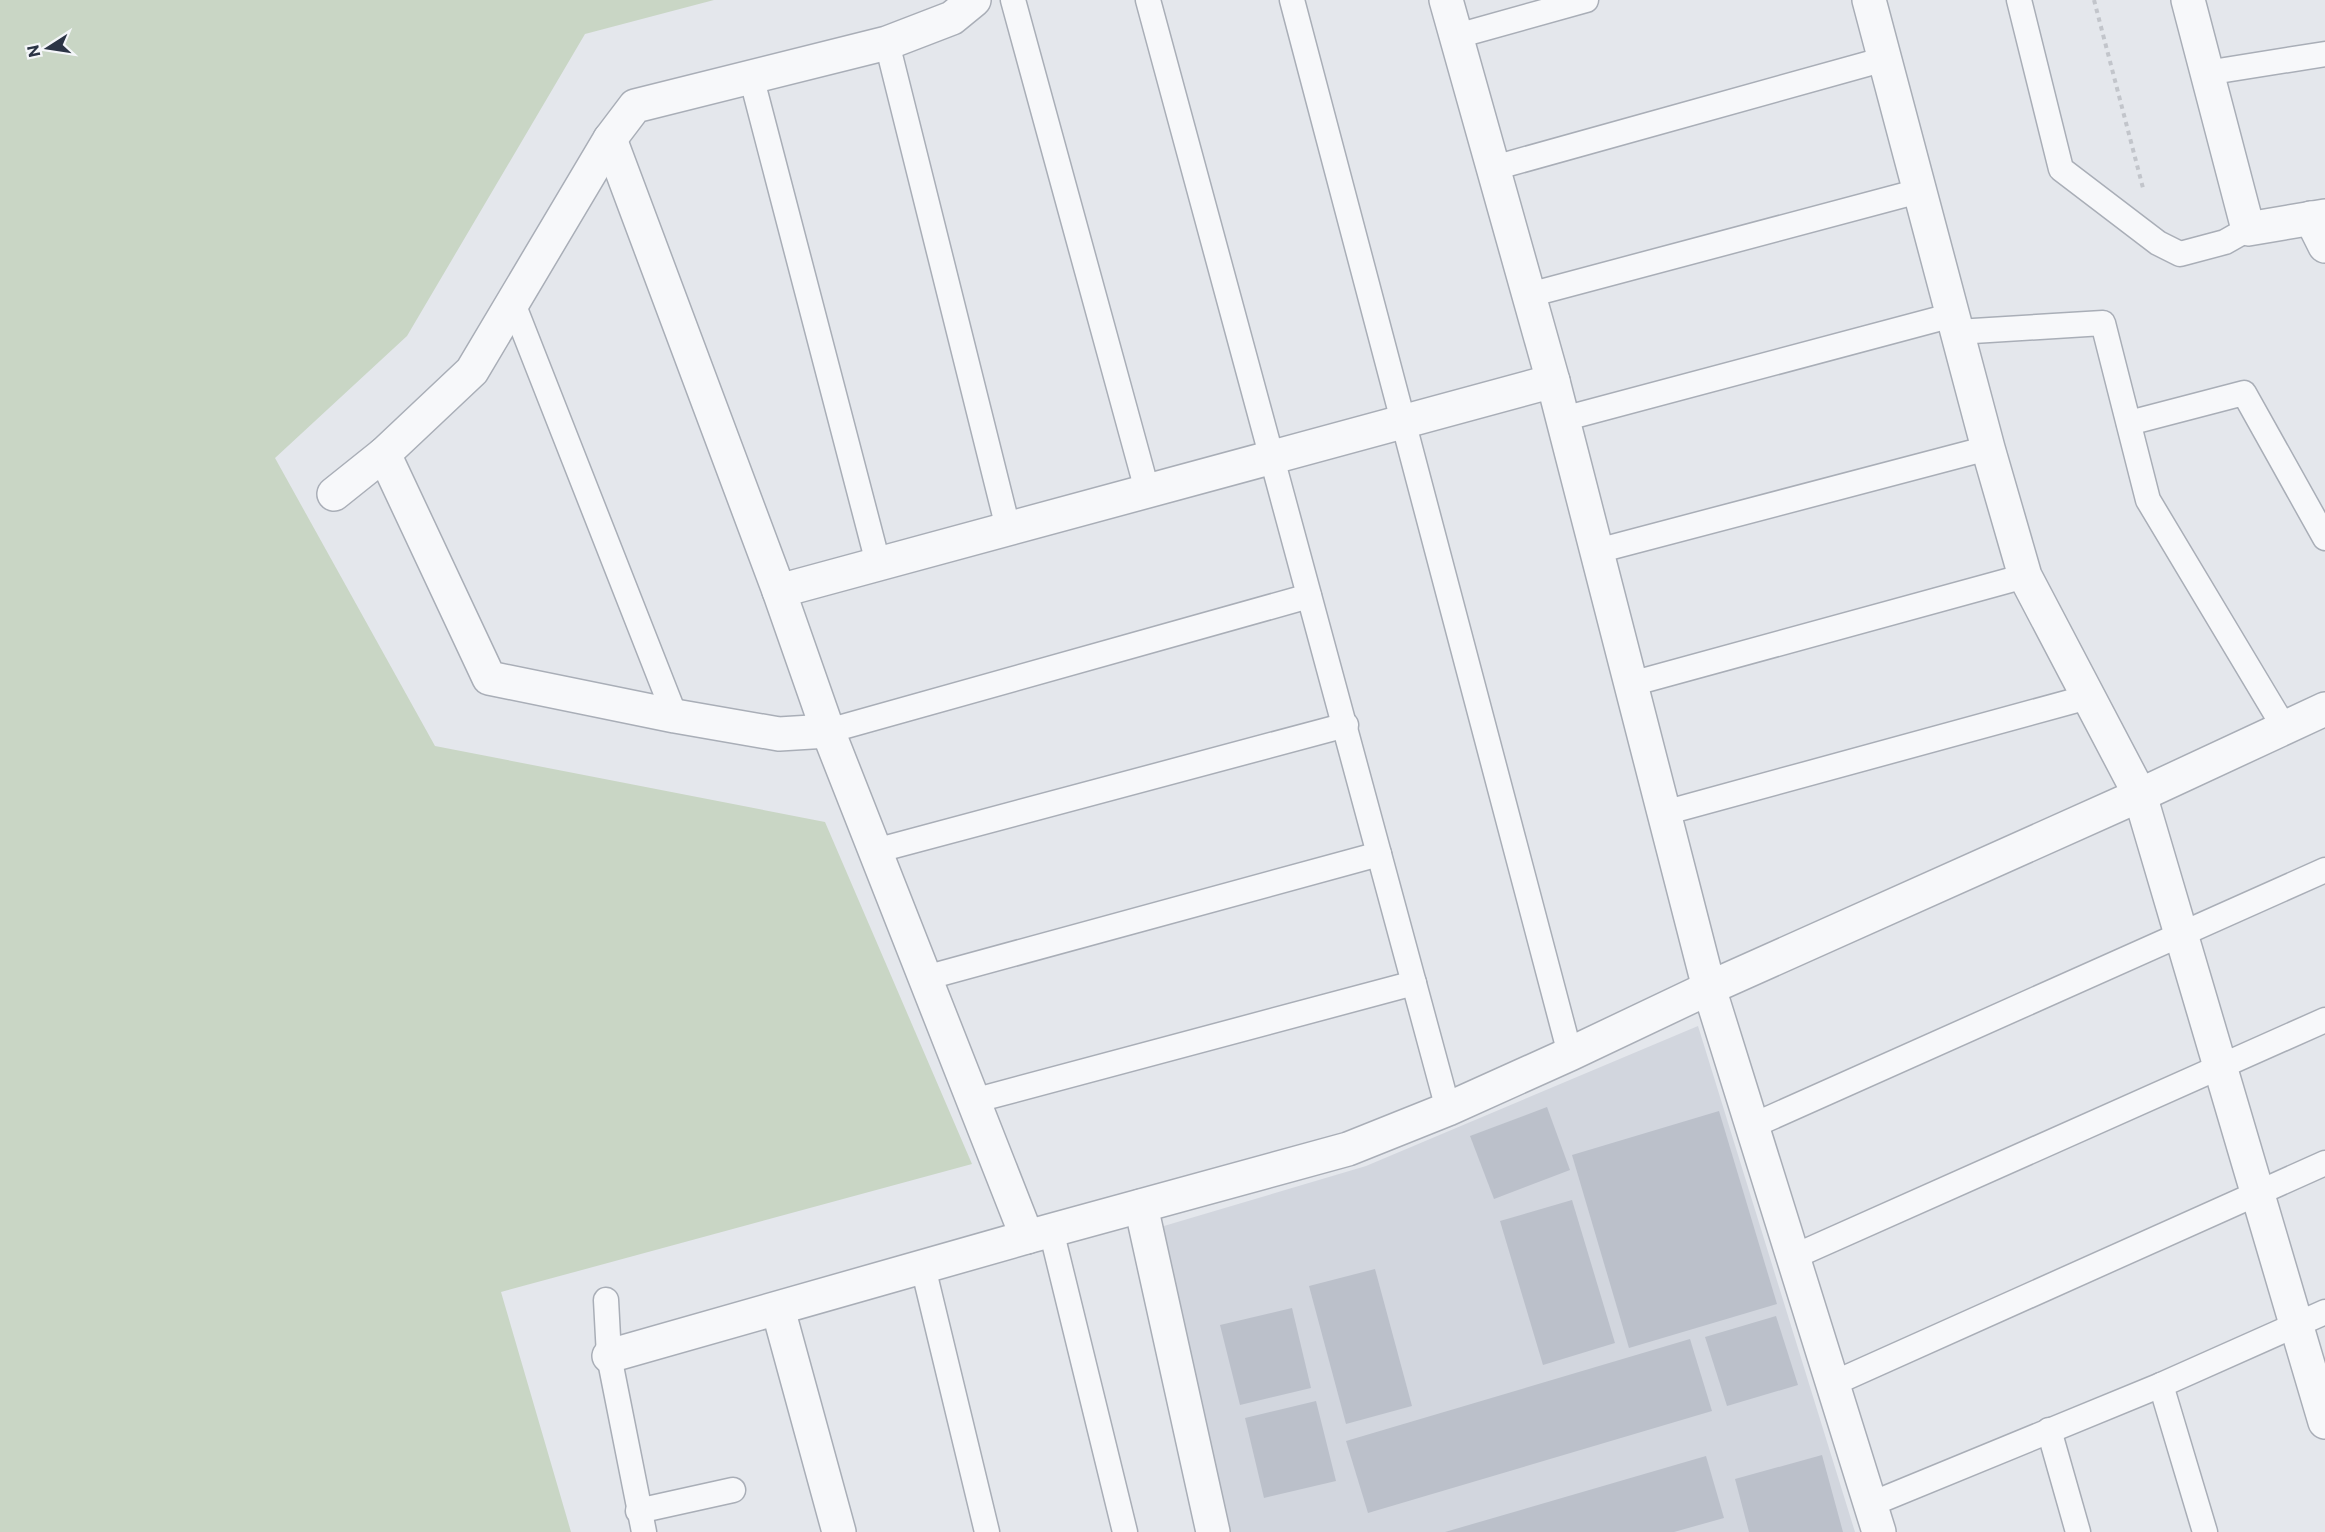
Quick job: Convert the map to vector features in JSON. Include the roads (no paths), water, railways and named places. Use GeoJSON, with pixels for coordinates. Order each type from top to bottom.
{"type":"FeatureCollection","features":[{"type":"Feature","properties":{"kind":"street"},"geometry":{"type":"LineString","coordinates":[[334,494],[384,454],[472,371],[610,139],[635,106],[887,43],[952,18],[974,0]]}},
{"type":"Feature","properties":{"kind":"street"},"geometry":{"type":"LineString","coordinates":[[1446,0],[1563,418],[1709,988],[1874,1519]]}},
{"type":"Feature","properties":{"kind":"street"},"geometry":{"type":"LineString","coordinates":[[1869,0],[1988,448],[2025,576],[2140,795],[2259,1192],[2311,1318],[2325,1422]]}},
{"type":"Feature","properties":{"kind":"street"},"geometry":{"type":"LineString","coordinates":[[2188,0],[2248,229],[2320,227]]}},
{"type":"Feature","properties":{"kind":"street"},"geometry":{"type":"LineString","coordinates":[[610,139],[779,591],[828,731],[875,851],[973,1101],[1039,1234]]}},
{"type":"Feature","properties":{"kind":"street"},"geometry":{"type":"LineString","coordinates":[[779,591],[1553,381]]}},
{"type":"Feature","properties":{"kind":"street"},"geometry":{"type":"LineString","coordinates":[[384,454],[489,678],[675,716],[779,734],[828,731]]}},
{"type":"Feature","properties":{"kind":"street"},"geometry":{"type":"LineString","coordinates":[[609,1356],[1348,1149],[1448,1109],[2325,709]]}},
{"type":"Feature","properties":{"kind":"street"},"geometry":{"type":"LineString","coordinates":[[1141,1206],[1213,1532]]}},
{"type":"Feature","properties":{"kind":"street"},"geometry":{"type":"LineString","coordinates":[[778,1309],[839,1532]]}},
{"type":"Feature","properties":{"kind":"lane"},"geometry":{"type":"LineString","coordinates":[[1013,0],[1147,490]]}},
{"type":"Feature","properties":{"kind":"lane"},"geometry":{"type":"LineString","coordinates":[[1148,0],[1271,458],[1346,725],[1448,1109]]}},
{"type":"Feature","properties":{"kind":"lane"},"geometry":{"type":"LineString","coordinates":[[1292,0],[1405,421],[1570,1054]]}},
{"type":"Feature","properties":{"kind":"lane"},"geometry":{"type":"LineString","coordinates":[[1457,36],[1586,0]]}},
{"type":"Feature","properties":{"kind":"lane"},"geometry":{"type":"LineString","coordinates":[[2019,0],[2061,169],[2158,243],[2180,254],[2225,242],[2248,229]]}},
{"type":"Feature","properties":{"kind":"lane"},"geometry":{"type":"LineString","coordinates":[[887,43],[1008,528]]}},
{"type":"Feature","properties":{"kind":"lane"},"geometry":{"type":"LineString","coordinates":[[2206,73],[2325,54]]}},
{"type":"Feature","properties":{"kind":"lane"},"geometry":{"type":"LineString","coordinates":[[1494,168],[1884,59]]}},
{"type":"Feature","properties":{"kind":"lane"},"geometry":{"type":"LineString","coordinates":[[751,76],[878,563]]}},
{"type":"Feature","properties":{"kind":"lane"},"geometry":{"type":"LineString","coordinates":[[1529,295],[1919,191]]}},
{"type":"Feature","properties":{"kind":"lane"},"geometry":{"type":"LineString","coordinates":[[512,301],[675,716]]}},
{"type":"Feature","properties":{"kind":"lane"},"geometry":{"type":"LineString","coordinates":[[1563,418],[1955,323],[2103,323],[2148,500],[2284,727]]}},
{"type":"Feature","properties":{"kind":"lane"},"geometry":{"type":"LineString","coordinates":[[2129,423],[2244,393],[2325,538]]}},
{"type":"Feature","properties":{"kind":"lane"},"geometry":{"type":"LineString","coordinates":[[1597,551],[1988,448]]}},
{"type":"Feature","properties":{"kind":"lane"},"geometry":{"type":"LineString","coordinates":[[1631,684],[2025,576]]}},
{"type":"Feature","properties":{"kind":"lane"},"geometry":{"type":"LineString","coordinates":[[828,731],[1309,596]]}},
{"type":"Feature","properties":{"kind":"lane"},"geometry":{"type":"LineString","coordinates":[[1664,813],[2088,697]]}},
{"type":"Feature","properties":{"kind":"lane"},"geometry":{"type":"LineString","coordinates":[[875,851],[1346,725]]}},
{"type":"Feature","properties":{"kind":"lane"},"geometry":{"type":"LineString","coordinates":[[925,978],[1379,854]]}},
{"type":"Feature","properties":{"kind":"lane"},"geometry":{"type":"LineString","coordinates":[[1752,1126],[2325,870]]}},
{"type":"Feature","properties":{"kind":"lane"},"geometry":{"type":"LineString","coordinates":[[973,1101],[1414,983]]}},
{"type":"Feature","properties":{"kind":"lane"},"geometry":{"type":"LineString","coordinates":[[1793,1257],[2325,1020]]}},
{"type":"Feature","properties":{"kind":"lane"},"geometry":{"type":"LineString","coordinates":[[1832,1384],[2325,1163]]}},
{"type":"Feature","properties":{"kind":"lane"},"geometry":{"type":"LineString","coordinates":[[1039,1234],[1125,1532]]}},
{"type":"Feature","properties":{"kind":"lane"},"geometry":{"type":"LineString","coordinates":[[923,1267],[987,1532]]}},
{"type":"Feature","properties":{"kind":"lane"},"geometry":{"type":"LineString","coordinates":[[606,1300],[609,1356],[641,1522],[733,1490]]}},
{"type":"Feature","properties":{"kind":"lane"},"geometry":{"type":"LineString","coordinates":[[1874,1519],[2049,1430],[2161,1385],[2311,1318]]}},
{"type":"Feature","properties":{"kind":"lane"},"geometry":{"type":"LineString","coordinates":[[2161,1385],[2205,1532]]}},
{"type":"Feature","properties":{"kind":"lane"},"geometry":{"type":"LineString","coordinates":[[2049,1430],[2078,1532]]}}]}
